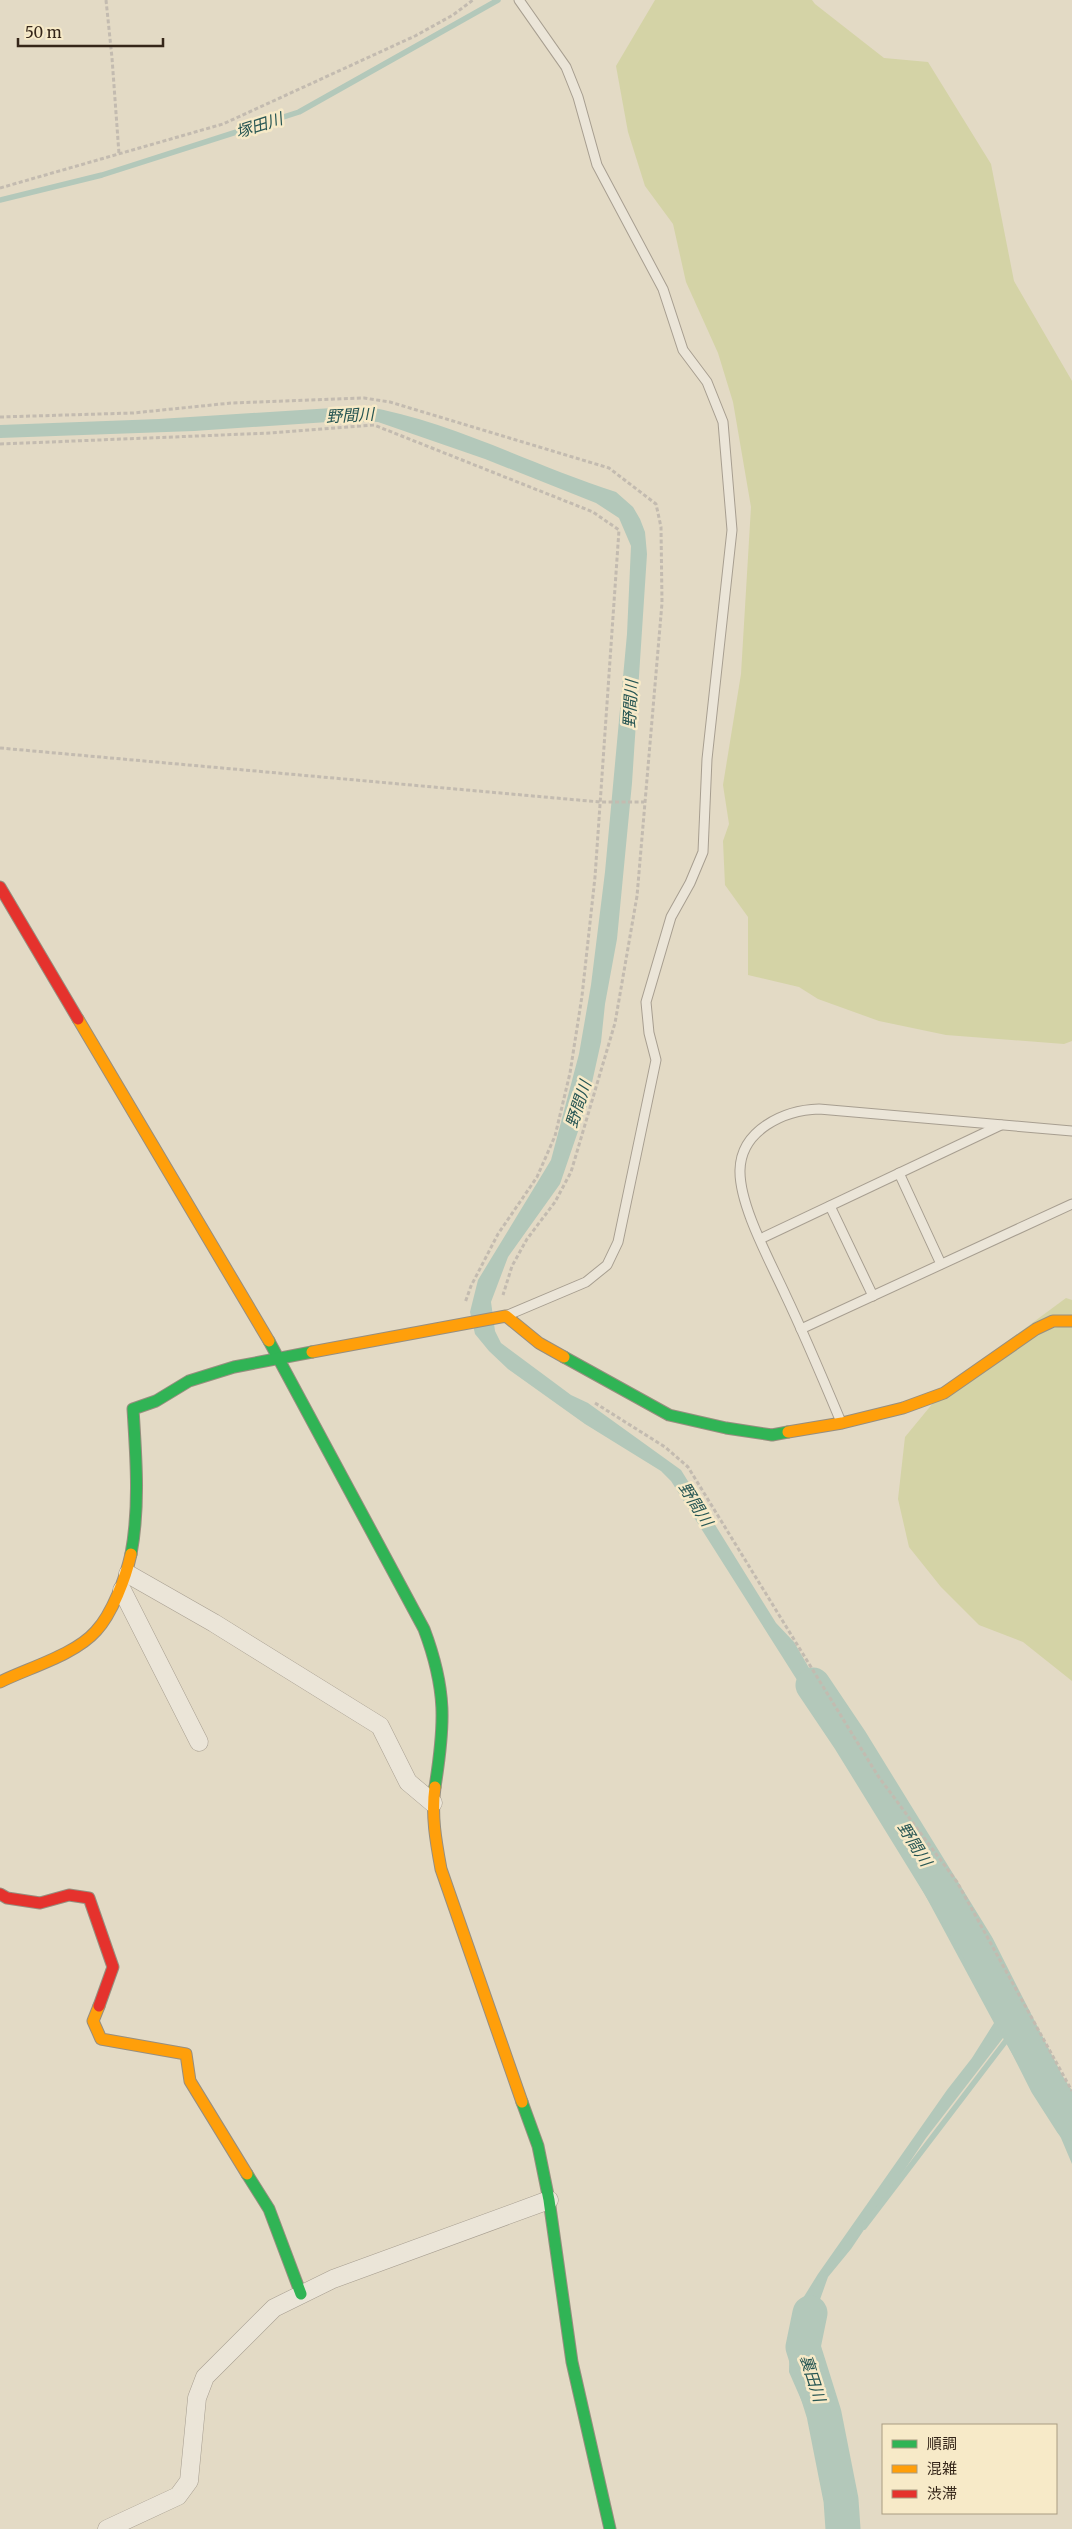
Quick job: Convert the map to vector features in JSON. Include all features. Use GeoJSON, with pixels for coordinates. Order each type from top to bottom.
{"type":"FeatureCollection","features":[{"type":"Feature","properties":{"kind":"street"},"geometry":{"type":"LineString","coordinates":[[0,887],[280,1359],[424,1629],[434,1655],[442,1693],[444,1736],[433,1803],[435,1837],[441,1870],[497,2036],[538,2146],[549,2200],[572,2362],[610,2529]]}},
{"type":"Feature","properties":{"kind":"street"},"geometry":{"type":"LineString","coordinates":[[0,1682],[70,1648],[96,1632],[125,1582],[134,1537],[138,1484],[133,1409],[156,1401],[189,1380],[234,1367],[464,1322],[506,1316],[538,1344],[607,1384],[669,1415],[726,1428],[772,1435],[842,1423],[903,1408],[944,1393],[1044,1325],[1062,1320],[1072,1321]]}},
{"type":"Feature","properties":{"kind":"street"},"geometry":{"type":"LineString","coordinates":[[125,1582],[199,1742]]}},
{"type":"Feature","properties":{"kind":"street"},"geometry":{"type":"LineString","coordinates":[[125,1582],[214,1624],[380,1726],[408,1782],[433,1803]]}},
{"type":"Feature","properties":{"kind":"street"},"geometry":{"type":"LineString","coordinates":[[0,1894],[8,1898],[40,1903],[69,1895],[89,1898],[113,1967],[93,2021],[101,2039],[186,2054],[190,2081],[269,2209],[301,2294]]}},
{"type":"Feature","properties":{"kind":"street"},"geometry":{"type":"LineString","coordinates":[[107,2529],[178,2496],[190,2481],[196,2398],[205,2377],[274,2308],[333,2279],[549,2200]]}},
{"type":"Feature","properties":{"kind":"lane"},"geometry":{"type":"LineString","coordinates":[[506,1316],[586,1282],[607,1265],[618,1242],[656,1060],[649,1033],[646,1002],[671,917],[690,882],[703,852],[707,759],[732,530],[723,422],[707,382],[683,350],[664,288],[598,165],[578,97],[566,67],[519,0]]}},
{"type":"Feature","properties":{"kind":"lane"},"geometry":{"type":"LineString","coordinates":[[842,1423],[752,1220],[740,1171],[742,1155],[749,1140],[770,1122],[794,1112],[819,1109],[1072,1131]]}},
{"type":"Feature","properties":{"kind":"lane"},"geometry":{"type":"LineString","coordinates":[[760,1239],[1001,1125]]}},
{"type":"Feature","properties":{"kind":"lane"},"geometry":{"type":"LineString","coordinates":[[899,1173],[941,1264]]}},
{"type":"Feature","properties":{"kind":"lane"},"geometry":{"type":"LineString","coordinates":[[801,1329],[1072,1204]]}},
{"type":"Feature","properties":{"kind":"lane"},"geometry":{"type":"LineString","coordinates":[[830,1206],[873,1296]]}},
{"type":"Feature","properties":{"kind":"path"},"geometry":{"type":"LineString","coordinates":[[106,0],[118,154]]}},
{"type":"Feature","properties":{"kind":"path"},"geometry":{"type":"LineString","coordinates":[[0,188],[223,124],[416,36],[453,15],[474,0]]}},
{"type":"Feature","properties":{"kind":"path"},"geometry":{"type":"LineString","coordinates":[[0,416],[133,413],[231,403],[364,398],[390,402],[609,468],[656,504],[661,527],[662,603],[637,896],[615,1023],[572,1172],[555,1202],[527,1238],[512,1266],[503,1298],[506,1316]]}},
{"type":"Feature","properties":{"kind":"path"},"geometry":{"type":"LineString","coordinates":[[0,444],[271,433],[374,425],[593,512],[618,530],[595,877],[582,996],[570,1073],[555,1136],[537,1177],[498,1234],[471,1286],[462,1311],[464,1322]]}},
{"type":"Feature","properties":{"kind":"path"},"geometry":{"type":"LineString","coordinates":[[0,748],[600,802],[645,802]]}},
{"type":"Feature","properties":{"kind":"path"},"geometry":{"type":"LineString","coordinates":[[586,1398],[666,1447],[688,1467],[878,1776],[957,1882],[1072,2091]]}},
{"type":"Feature","properties":{"kind":"green space"},"geometry":{"type":"Polygon","coordinates":[[[655,0],[812,0],[884,58],[928,62],[991,164],[1014,281],[1072,381],[1072,1041],[1064,1044],[946,1035],[879,1021],[818,999],[799,987],[748,975],[748,917],[725,885],[723,841],[729,824],[723,785],[741,674],[751,507],[733,402],[718,353],[686,282],[673,224],[645,186],[628,132],[616,66],[655,0]]]}},
{"type":"Feature","properties":{"kind":"green space"},"geometry":{"type":"Polygon","coordinates":[[[1066,1298],[1072,1300],[1072,1681],[1023,1642],[979,1625],[941,1587],[909,1547],[898,1499],[905,1437],[947,1386],[1066,1298]]]}},
{"type":"Feature","properties":{"kind":"water","name":"野間川"},"geometry":{"type":"Polygon","coordinates":[[[364,406],[428,422],[616,492],[633,507],[645,532],[647,554],[632,783],[617,939],[605,1004],[601,1042],[587,1105],[560,1184],[508,1257],[491,1302],[495,1331],[501,1343],[571,1395],[588,1403],[681,1470],[776,1623],[794,1642],[1014,2022],[1037,2069],[1072,2130],[1072,2164],[1061,2138],[1003,2038],[926,2138],[851,2249],[828,2277],[812,2322],[806,2370],[838,2460],[849,2529],[841,2529],[834,2475],[789,2372],[790,2332],[800,2303],[818,2274],[947,2090],[972,2058],[994,2023],[924,1893],[849,1762],[671,1481],[661,1471],[585,1424],[508,1369],[475,1334],[470,1312],[478,1280],[551,1160],[579,1054],[591,985],[605,872],[627,634],[631,546],[619,518],[596,503],[485,459],[378,422],[343,421],[194,431],[0,438],[0,425],[159,419],[364,406]]]}},
{"type":"Feature","properties":{"kind":"waterway","name":"塚田川"},"geometry":{"type":"LineString","coordinates":[[0,200],[102,175],[299,112],[498,0]]}},
{"type":"Feature","properties":{"kind":"waterway","name":"野間川"},"geometry":{"type":"LineString","coordinates":[[813,1685],[850,1740],[977,1946],[1047,2084],[1072,2123]]}},
{"type":"Feature","properties":{"kind":"waterway"},"geometry":{"type":"LineString","coordinates":[[864,2227],[1018,2025]]}},
{"type":"Feature","properties":{"kind":"waterway","name":"裏田川"},"geometry":{"type":"LineString","coordinates":[[810,2313],[803,2347],[824,2414],[841,2500],[843,2529]]}},
{"type":"Feature","properties":{"kind":"traffic: fast"},"geometry":{"type":"LineString","coordinates":[[269,1341],[424,1629],[437,1671],[442,1707],[441,1744],[435,1787]]}},
{"type":"Feature","properties":{"kind":"traffic: fast"},"geometry":{"type":"LineString","coordinates":[[131,1554],[136,1518],[136,1463],[133,1409],[156,1401],[189,1381],[234,1367],[312,1352]]}},
{"type":"Feature","properties":{"kind":"traffic: fast"},"geometry":{"type":"LineString","coordinates":[[564,1357],[669,1415],[726,1428],[772,1435],[788,1432]]}},
{"type":"Feature","properties":{"kind":"traffic: fast"},"geometry":{"type":"LineString","coordinates":[[522,2102],[538,2146],[549,2200],[572,2362],[610,2529]]}},
{"type":"Feature","properties":{"kind":"traffic: fast"},"geometry":{"type":"LineString","coordinates":[[247,2174],[269,2209],[301,2294]]}},
{"type":"Feature","properties":{"kind":"traffic: slow"},"geometry":{"type":"LineString","coordinates":[[78,1019],[269,1341]]}},
{"type":"Feature","properties":{"kind":"traffic: slow"},"geometry":{"type":"LineString","coordinates":[[312,1352],[506,1316],[539,1343],[564,1357]]}},
{"type":"Feature","properties":{"kind":"traffic: slow"},"geometry":{"type":"LineString","coordinates":[[788,1432],[842,1423],[903,1408],[944,1393],[1036,1329],[1053,1321],[1072,1321]]}},
{"type":"Feature","properties":{"kind":"traffic: slow"},"geometry":{"type":"LineString","coordinates":[[0,1682],[64,1654],[87,1640],[108,1615],[118,1595],[131,1554]]}},
{"type":"Feature","properties":{"kind":"traffic: slow"},"geometry":{"type":"LineString","coordinates":[[435,1787],[434,1818],[441,1869],[522,2102]]}},
{"type":"Feature","properties":{"kind":"traffic: slow"},"geometry":{"type":"LineString","coordinates":[[99,2006],[93,2021],[101,2039],[186,2054],[190,2081],[247,2174]]}},
{"type":"Feature","properties":{"kind":"traffic: jam"},"geometry":{"type":"LineString","coordinates":[[0,887],[78,1019]]}},
{"type":"Feature","properties":{"kind":"traffic: jam"},"geometry":{"type":"LineString","coordinates":[[0,1894],[7,1898],[40,1903],[69,1895],[89,1898],[113,1967],[99,2006]]}}]}
